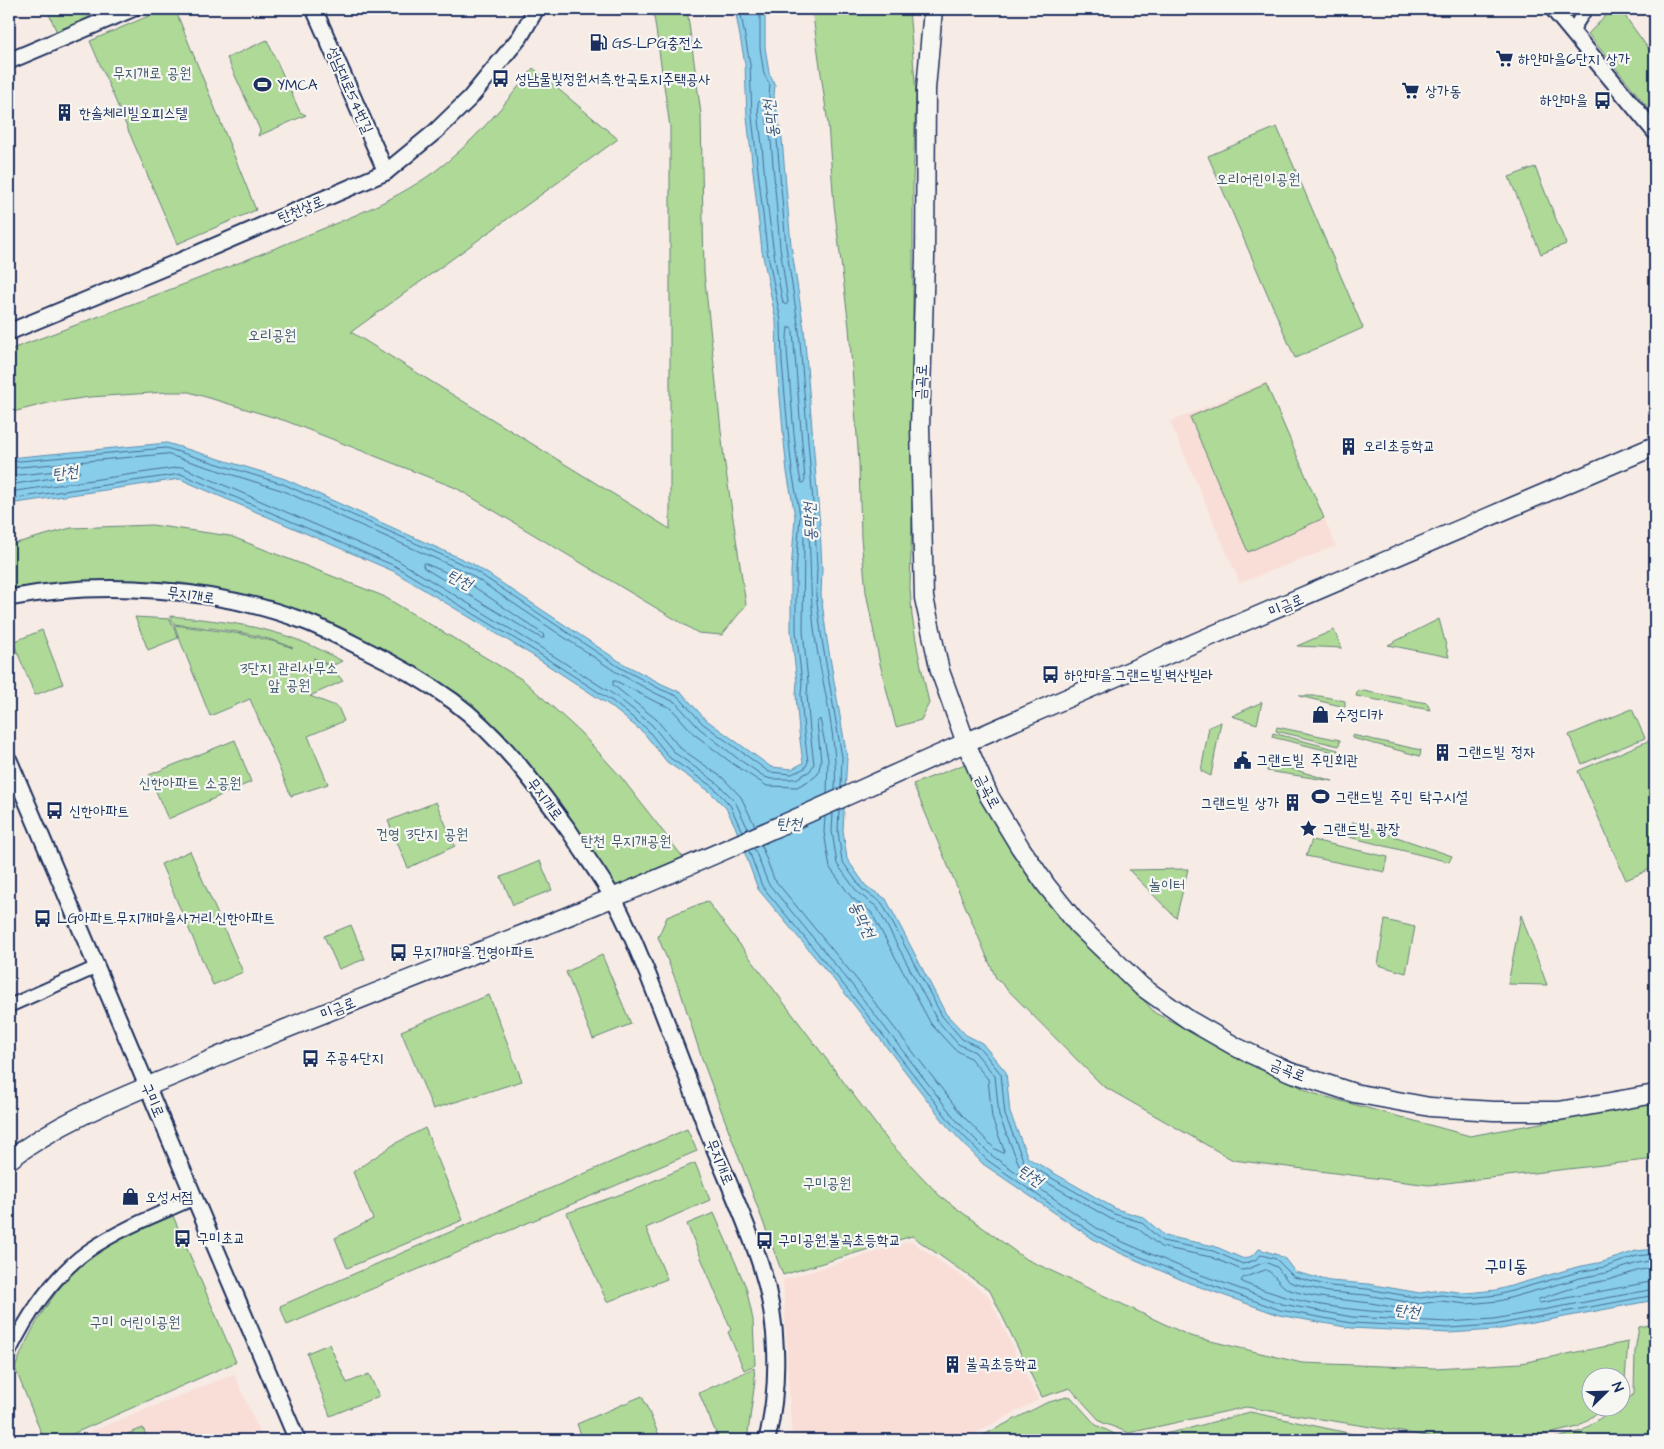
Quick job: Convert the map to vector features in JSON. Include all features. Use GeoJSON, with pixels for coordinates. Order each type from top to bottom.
{"type":"FeatureCollection","features":[{"type":"Feature","properties":{"kind":"main road","name":"금곡로"},"geometry":{"type":"LineString","coordinates":[[933,9],[926,89],[925,258],[920,427],[924,598],[940,671],[966,743],[989,796],[1020,847],[1046,885],[1078,925],[1141,986],[1189,1020],[1238,1048],[1290,1072],[1354,1093],[1430,1107],[1494,1111],[1559,1111],[1655,1094]]}},
{"type":"Feature","properties":{"kind":"main road","name":"미금로"},"geometry":{"type":"LineString","coordinates":[[9,1160],[38,1139],[59,1127],[148,1087],[261,1038],[487,950],[613,898],[966,743],[1655,446]]}},
{"type":"Feature","properties":{"kind":"street"},"geometry":{"type":"LineString","coordinates":[[9,61],[132,9]]}},
{"type":"Feature","properties":{"kind":"street","name":"성남대로54번길"},"geometry":{"type":"LineString","coordinates":[[314,9],[386,172]]}},
{"type":"Feature","properties":{"kind":"street","name":"탄천상로"},"geometry":{"type":"LineString","coordinates":[[9,332],[386,172],[436,131],[470,98],[520,37],[536,9]]}},
{"type":"Feature","properties":{"kind":"street"},"geometry":{"type":"LineString","coordinates":[[1553,9],[1655,132]]}},
{"type":"Feature","properties":{"kind":"street"},"geometry":{"type":"LineString","coordinates":[[1572,32],[1586,9]]}},
{"type":"Feature","properties":{"kind":"street","name":"무지개로"},"geometry":{"type":"LineString","coordinates":[[9,598],[77,590],[136,589],[209,596],[271,610],[306,622],[390,662],[454,702],[485,728],[519,766],[549,804],[613,898],[636,946],[671,1032],[762,1268],[770,1305],[776,1360],[774,1394],[767,1440]]}},
{"type":"Feature","properties":{"kind":"street","name":"구미로"},"geometry":{"type":"LineString","coordinates":[[9,760],[297,1440]]}},
{"type":"Feature","properties":{"kind":"street"},"geometry":{"type":"LineString","coordinates":[[9,1006],[96,967]]}},
{"type":"Feature","properties":{"kind":"street"},"geometry":{"type":"LineString","coordinates":[[9,1353],[41,1300],[60,1277],[86,1252],[128,1228],[195,1198]]}},
{"type":"Feature","properties":{"kind":"shaded area"},"geometry":{"type":"Polygon","coordinates":[[[1266,382],[1336,546],[1240,583],[1170,422],[1266,382]]]}},
{"type":"Feature","properties":{"kind":"shaded area"},"geometry":{"type":"Polygon","coordinates":[[[911,1241],[988,1295],[1038,1400],[962,1440],[792,1440],[783,1280],[911,1241]]]}},
{"type":"Feature","properties":{"kind":"shaded area"},"geometry":{"type":"Polygon","coordinates":[[[234,1374],[263,1440],[70,1440],[234,1374]]]}},
{"type":"Feature","properties":{"kind":"green space"},"geometry":{"type":"Polygon","coordinates":[[[47,9],[86,9],[91,21],[58,35],[47,9]]]}},
{"type":"Feature","properties":{"kind":"green space","name":"무지개로 공원"},"geometry":{"type":"Polygon","coordinates":[[[165,9],[175,9],[256,210],[177,244],[90,41],[165,9]]]}},
{"type":"Feature","properties":{"kind":"green space","name":"오리공원"},"geometry":{"type":"Polygon","coordinates":[[[653,9],[687,9],[701,114],[704,272],[724,458],[746,605],[722,635],[698,633],[456,488],[286,421],[189,392],[90,397],[48,403],[9,413],[9,350],[253,257],[345,220],[400,194],[434,172],[461,150],[499,110],[533,68],[618,139],[351,332],[670,529],[670,127],[653,9]]]}},
{"type":"Feature","properties":{"kind":"green space"},"geometry":{"type":"Polygon","coordinates":[[[812,9],[909,9],[916,94],[913,182],[913,482],[910,587],[912,616],[929,703],[921,720],[896,727],[880,664],[866,592],[861,538],[859,463],[849,327],[834,205],[828,124],[812,9]]]}},
{"type":"Feature","properties":{"kind":"green space"},"geometry":{"type":"Polygon","coordinates":[[[1612,9],[1620,9],[1655,58],[1655,116],[1588,34],[1612,9]]]}},
{"type":"Feature","properties":{"kind":"green space","name":"YMCA"},"geometry":{"type":"Polygon","coordinates":[[[267,40],[300,112],[306,115],[258,136],[260,130],[227,58],[267,40]]]}},
{"type":"Feature","properties":{"kind":"green space","name":"오리어린이공원"},"geometry":{"type":"Polygon","coordinates":[[[1277,127],[1363,328],[1295,358],[1208,156],[1277,127]]]}},
{"type":"Feature","properties":{"kind":"green space"},"geometry":{"type":"Polygon","coordinates":[[[1535,167],[1566,244],[1541,254],[1509,177],[1535,167]]]}},
{"type":"Feature","properties":{"kind":"green space"},"geometry":{"type":"Polygon","coordinates":[[[1266,384],[1324,518],[1248,552],[1190,417],[1266,384]]]}},
{"type":"Feature","properties":{"kind":"green space","name":"탄천 무지개공원"},"geometry":{"type":"Polygon","coordinates":[[[152,525],[230,536],[383,596],[523,680],[580,732],[621,777],[685,860],[616,889],[563,810],[493,725],[440,684],[312,615],[234,593],[182,583],[145,581],[76,582],[9,588],[9,545],[71,528],[152,525]]]}},
{"type":"Feature","properties":{"kind":"green space","name":"3단지 관리사무소 앞 공원"},"geometry":{"type":"Polygon","coordinates":[[[170,616],[221,622],[271,631],[308,644],[342,661],[332,666],[313,658],[331,667],[343,681],[310,696],[338,707],[344,721],[308,736],[328,784],[291,796],[250,699],[210,716],[174,625],[242,634],[293,648],[279,642],[250,634],[174,624],[170,616]]]}},
{"type":"Feature","properties":{"kind":"green space"},"geometry":{"type":"Polygon","coordinates":[[[135,617],[170,619],[178,638],[148,650],[135,617]]]}},
{"type":"Feature","properties":{"kind":"green space"},"geometry":{"type":"Polygon","coordinates":[[[1439,619],[1449,657],[1388,645],[1439,619]]]}},
{"type":"Feature","properties":{"kind":"green space"},"geometry":{"type":"Polygon","coordinates":[[[42,630],[63,684],[35,695],[13,642],[42,630]]]}},
{"type":"Feature","properties":{"kind":"green space"},"geometry":{"type":"Polygon","coordinates":[[[1334,630],[1342,648],[1297,646],[1334,630]]]}},
{"type":"Feature","properties":{"kind":"green space"},"geometry":{"type":"Polygon","coordinates":[[[1358,690],[1427,703],[1430,710],[1356,696],[1358,690]]]}},
{"type":"Feature","properties":{"kind":"green space"},"geometry":{"type":"Polygon","coordinates":[[[1299,696],[1320,696],[1345,701],[1345,707],[1299,696]]]}},
{"type":"Feature","properties":{"kind":"green space"},"geometry":{"type":"Polygon","coordinates":[[[1262,702],[1257,724],[1232,716],[1262,702]]]}},
{"type":"Feature","properties":{"kind":"green space"},"geometry":{"type":"Polygon","coordinates":[[[1632,709],[1645,738],[1582,764],[1569,735],[1632,709]]]}},
{"type":"Feature","properties":{"kind":"green space"},"geometry":{"type":"Polygon","coordinates":[[[1221,722],[1211,776],[1201,771],[1209,727],[1221,722]]]}},
{"type":"Feature","properties":{"kind":"green space"},"geometry":{"type":"Polygon","coordinates":[[[1277,727],[1340,740],[1339,746],[1276,731],[1277,727]]]}},
{"type":"Feature","properties":{"kind":"green space"},"geometry":{"type":"Polygon","coordinates":[[[1273,733],[1338,750],[1337,753],[1272,737],[1273,733]]]}},
{"type":"Feature","properties":{"kind":"green space"},"geometry":{"type":"Polygon","coordinates":[[[1352,735],[1421,750],[1420,756],[1352,738],[1352,735]]]}},
{"type":"Feature","properties":{"kind":"green space","name":"신한아파트 소공원"},"geometry":{"type":"Polygon","coordinates":[[[235,740],[251,782],[168,819],[149,775],[235,740]]]}},
{"type":"Feature","properties":{"kind":"green space"},"geometry":{"type":"Polygon","coordinates":[[[1648,741],[1655,757],[1655,867],[1626,880],[1578,771],[1648,741]]]}},
{"type":"Feature","properties":{"kind":"green space"},"geometry":{"type":"Polygon","coordinates":[[[973,761],[1067,911],[1155,1013],[1312,1093],[1470,1136],[1655,1102],[1655,1159],[1429,1185],[1233,1160],[1103,1086],[996,978],[913,784],[973,761]]]}},
{"type":"Feature","properties":{"kind":"green space"},"geometry":{"type":"Polygon","coordinates":[[[1268,762],[1333,781],[1267,771],[1268,762]]]}},
{"type":"Feature","properties":{"kind":"green space","name":"건영 3단지 공원"},"geometry":{"type":"Polygon","coordinates":[[[436,802],[455,846],[408,868],[388,821],[436,802]]]}},
{"type":"Feature","properties":{"kind":"green space"},"geometry":{"type":"Polygon","coordinates":[[[1353,822],[1452,856],[1449,862],[1349,837],[1353,822]]]}},
{"type":"Feature","properties":{"kind":"green space"},"geometry":{"type":"Polygon","coordinates":[[[1312,840],[1388,857],[1385,872],[1306,856],[1312,840]]]}},
{"type":"Feature","properties":{"kind":"green space"},"geometry":{"type":"Polygon","coordinates":[[[190,851],[243,972],[213,985],[161,864],[190,851]]]}},
{"type":"Feature","properties":{"kind":"green space"},"geometry":{"type":"Polygon","coordinates":[[[540,861],[552,890],[513,905],[501,877],[540,861]]]}},
{"type":"Feature","properties":{"kind":"green space","name":"놀이터"},"geometry":{"type":"Polygon","coordinates":[[[1188,869],[1176,918],[1129,870],[1188,869]]]}},
{"type":"Feature","properties":{"kind":"green space","name":"구미공원"},"geometry":{"type":"Polygon","coordinates":[[[707,901],[889,1142],[940,1196],[1024,1258],[1190,1336],[1302,1363],[1435,1368],[1521,1363],[1628,1342],[1626,1366],[1582,1366],[1582,1416],[1593,1416],[1578,1427],[1523,1440],[1452,1440],[1246,1407],[1129,1433],[1101,1422],[1070,1388],[1042,1397],[990,1291],[912,1236],[783,1275],[702,1059],[681,993],[658,937],[667,917],[707,901]]]}},
{"type":"Feature","properties":{"kind":"green space"},"geometry":{"type":"Polygon","coordinates":[[[1521,915],[1547,985],[1508,984],[1521,915]]]}},
{"type":"Feature","properties":{"kind":"green space"},"geometry":{"type":"Polygon","coordinates":[[[1385,920],[1415,927],[1406,973],[1378,965],[1385,920]]]}},
{"type":"Feature","properties":{"kind":"green space"},"geometry":{"type":"Polygon","coordinates":[[[351,925],[365,959],[339,969],[324,936],[351,925]]]}},
{"type":"Feature","properties":{"kind":"green space"},"geometry":{"type":"Polygon","coordinates":[[[602,955],[631,1024],[593,1039],[566,972],[602,955]]]}},
{"type":"Feature","properties":{"kind":"green space"},"geometry":{"type":"Polygon","coordinates":[[[489,995],[522,1081],[433,1109],[401,1031],[489,995]]]}},
{"type":"Feature","properties":{"kind":"green space"},"geometry":{"type":"Polygon","coordinates":[[[425,1128],[463,1220],[347,1268],[335,1238],[373,1219],[353,1172],[396,1143],[425,1128]]]}},
{"type":"Feature","properties":{"kind":"green space"},"geometry":{"type":"Polygon","coordinates":[[[687,1129],[697,1151],[287,1325],[280,1306],[687,1129]]]}},
{"type":"Feature","properties":{"kind":"green space"},"geometry":{"type":"Polygon","coordinates":[[[695,1163],[710,1200],[646,1228],[667,1279],[607,1302],[567,1213],[630,1191],[695,1163]]]}},
{"type":"Feature","properties":{"kind":"green space"},"geometry":{"type":"Polygon","coordinates":[[[714,1213],[746,1287],[753,1320],[755,1365],[744,1370],[728,1332],[731,1330],[687,1224],[714,1213]]]}},
{"type":"Feature","properties":{"kind":"green space","name":"구미 어린이공원"},"geometry":{"type":"Polygon","coordinates":[[[173,1216],[236,1362],[59,1440],[44,1440],[15,1368],[36,1323],[66,1280],[78,1268],[100,1251],[120,1240],[173,1216]]]}},
{"type":"Feature","properties":{"kind":"green space"},"geometry":{"type":"Polygon","coordinates":[[[1655,1324],[1655,1440],[1549,1440],[1582,1431],[1603,1416],[1632,1416],[1635,1351],[1639,1327],[1655,1324]]]}},
{"type":"Feature","properties":{"kind":"green space"},"geometry":{"type":"Polygon","coordinates":[[[329,1344],[347,1383],[369,1374],[379,1396],[330,1416],[307,1353],[329,1344]]]}},
{"type":"Feature","properties":{"kind":"green space"},"geometry":{"type":"Polygon","coordinates":[[[754,1368],[755,1381],[747,1440],[719,1440],[699,1393],[754,1368]]]}},
{"type":"Feature","properties":{"kind":"green space"},"geometry":{"type":"Polygon","coordinates":[[[642,1396],[661,1440],[583,1440],[577,1424],[642,1396]]]}},
{"type":"Feature","properties":{"kind":"green space"},"geometry":{"type":"Polygon","coordinates":[[[1070,1396],[1096,1425],[1127,1440],[974,1440],[1046,1403],[1070,1396]]]}},
{"type":"Feature","properties":{"kind":"green space"},"geometry":{"type":"Polygon","coordinates":[[[1250,1412],[1381,1440],[1134,1440],[1183,1430],[1250,1412]]]}},
{"type":"Feature","properties":{"kind":"green space"},"geometry":{"type":"Polygon","coordinates":[[[143,1428],[148,1440],[112,1440],[143,1428]]]}},
{"type":"Feature","properties":{"kind":"water","name":"탄천"},"geometry":{"type":"Polygon","coordinates":[[[735,9],[765,9],[765,47],[769,73],[775,85],[774,96],[782,139],[791,245],[804,329],[820,527],[821,595],[847,757],[843,830],[847,859],[866,886],[886,899],[946,1014],[966,1035],[982,1043],[1006,1072],[1010,1113],[1028,1158],[1116,1209],[1143,1217],[1165,1236],[1214,1246],[1244,1259],[1254,1255],[1259,1249],[1285,1259],[1295,1272],[1330,1281],[1368,1284],[1420,1293],[1441,1290],[1467,1293],[1497,1290],[1577,1267],[1603,1262],[1636,1251],[1655,1249],[1655,1300],[1495,1330],[1449,1333],[1351,1328],[1279,1315],[1189,1283],[1120,1253],[1093,1239],[983,1164],[948,1127],[844,992],[758,889],[735,826],[726,808],[709,791],[667,762],[644,733],[609,705],[532,655],[393,571],[180,479],[9,504],[9,458],[167,443],[285,479],[473,564],[622,663],[682,693],[705,719],[771,767],[792,769],[803,763],[791,631],[791,572],[795,516],[787,472],[783,431],[777,362],[776,321],[762,251],[747,117],[745,64],[735,9]]]}},
{"type":"Feature","properties":{"kind":"place","name":"GS-LPG충전소"},"geometry":{"type":"Point","coordinates":[598,43]}},
{"type":"Feature","properties":{"kind":"place","name":"하얀마을6단지 상가"},"geometry":{"type":"Point","coordinates":[1504,59]}},
{"type":"Feature","properties":{"kind":"place","name":"성남물빛정원서측.한국토지주택공사"},"geometry":{"type":"Point","coordinates":[501,79]}},
{"type":"Feature","properties":{"kind":"place","name":"YMCA"},"geometry":{"type":"Point","coordinates":[263,85]}},
{"type":"Feature","properties":{"kind":"place","name":"상가동"},"geometry":{"type":"Point","coordinates":[1411,91]}},
{"type":"Feature","properties":{"kind":"place","name":"하얀마을"},"geometry":{"type":"Point","coordinates":[1602,100]}},
{"type":"Feature","properties":{"kind":"place","name":"한솔체리빌오피스텔"},"geometry":{"type":"Point","coordinates":[65,113]}},
{"type":"Feature","properties":{"kind":"place","name":"오리초등학교"},"geometry":{"type":"Point","coordinates":[1349,446]}},
{"type":"Feature","properties":{"kind":"place","name":"하얀마을.그랜드빌.벽산빌라"},"geometry":{"type":"Point","coordinates":[1050,675]}},
{"type":"Feature","properties":{"kind":"place","name":"수정디카"},"geometry":{"type":"Point","coordinates":[1321,715]}},
{"type":"Feature","properties":{"kind":"place","name":"그랜드빌 정자"},"geometry":{"type":"Point","coordinates":[1443,752]}},
{"type":"Feature","properties":{"kind":"place","name":"그랜드빌 주민회관"},"geometry":{"type":"Point","coordinates":[1242,760]}},
{"type":"Feature","properties":{"kind":"place","name":"그랜드빌 주민 탁구시설"},"geometry":{"type":"Point","coordinates":[1321,797]}},
{"type":"Feature","properties":{"kind":"place","name":"그랜드빌 상가"},"geometry":{"type":"Point","coordinates":[1293,803]}},
{"type":"Feature","properties":{"kind":"place","name":"신한아파트"},"geometry":{"type":"Point","coordinates":[55,811]}},
{"type":"Feature","properties":{"kind":"place","name":"그랜드빌 광장"},"geometry":{"type":"Point","coordinates":[1308,829]}},
{"type":"Feature","properties":{"kind":"place","name":"LG아파트.무지개마을사거리.신한아파트"},"geometry":{"type":"Point","coordinates":[43,918]}},
{"type":"Feature","properties":{"kind":"place","name":"무지개마을.건영아파트"},"geometry":{"type":"Point","coordinates":[398,952]}},
{"type":"Feature","properties":{"kind":"place","name":"주공4단지"},"geometry":{"type":"Point","coordinates":[311,1058]}},
{"type":"Feature","properties":{"kind":"place","name":"오성서점"},"geometry":{"type":"Point","coordinates":[131,1197]}},
{"type":"Feature","properties":{"kind":"place","name":"구미초교"},"geometry":{"type":"Point","coordinates":[183,1238]}},
{"type":"Feature","properties":{"kind":"place","name":"구미공원.불곡초등학교"},"geometry":{"type":"Point","coordinates":[764,1240]}},
{"type":"Feature","properties":{"kind":"place","name":"불곡초등학교"},"geometry":{"type":"Point","coordinates":[952,1364]}},
{"type":"Feature","properties":{"kind":"district","name":"구미동"},"geometry":{"type":"Point","coordinates":[1506,1266]}},
{"type":"Feature","properties":{"kind":"water label","name":"동막천"},"geometry":{"type":"Point","coordinates":[770,119]}},
{"type":"Feature","properties":{"kind":"water label","name":"동막천"},"geometry":{"type":"Point","coordinates":[809,522]}},
{"type":"Feature","properties":{"kind":"water label","name":"동막천"},"geometry":{"type":"Point","coordinates":[863,919]}}]}
